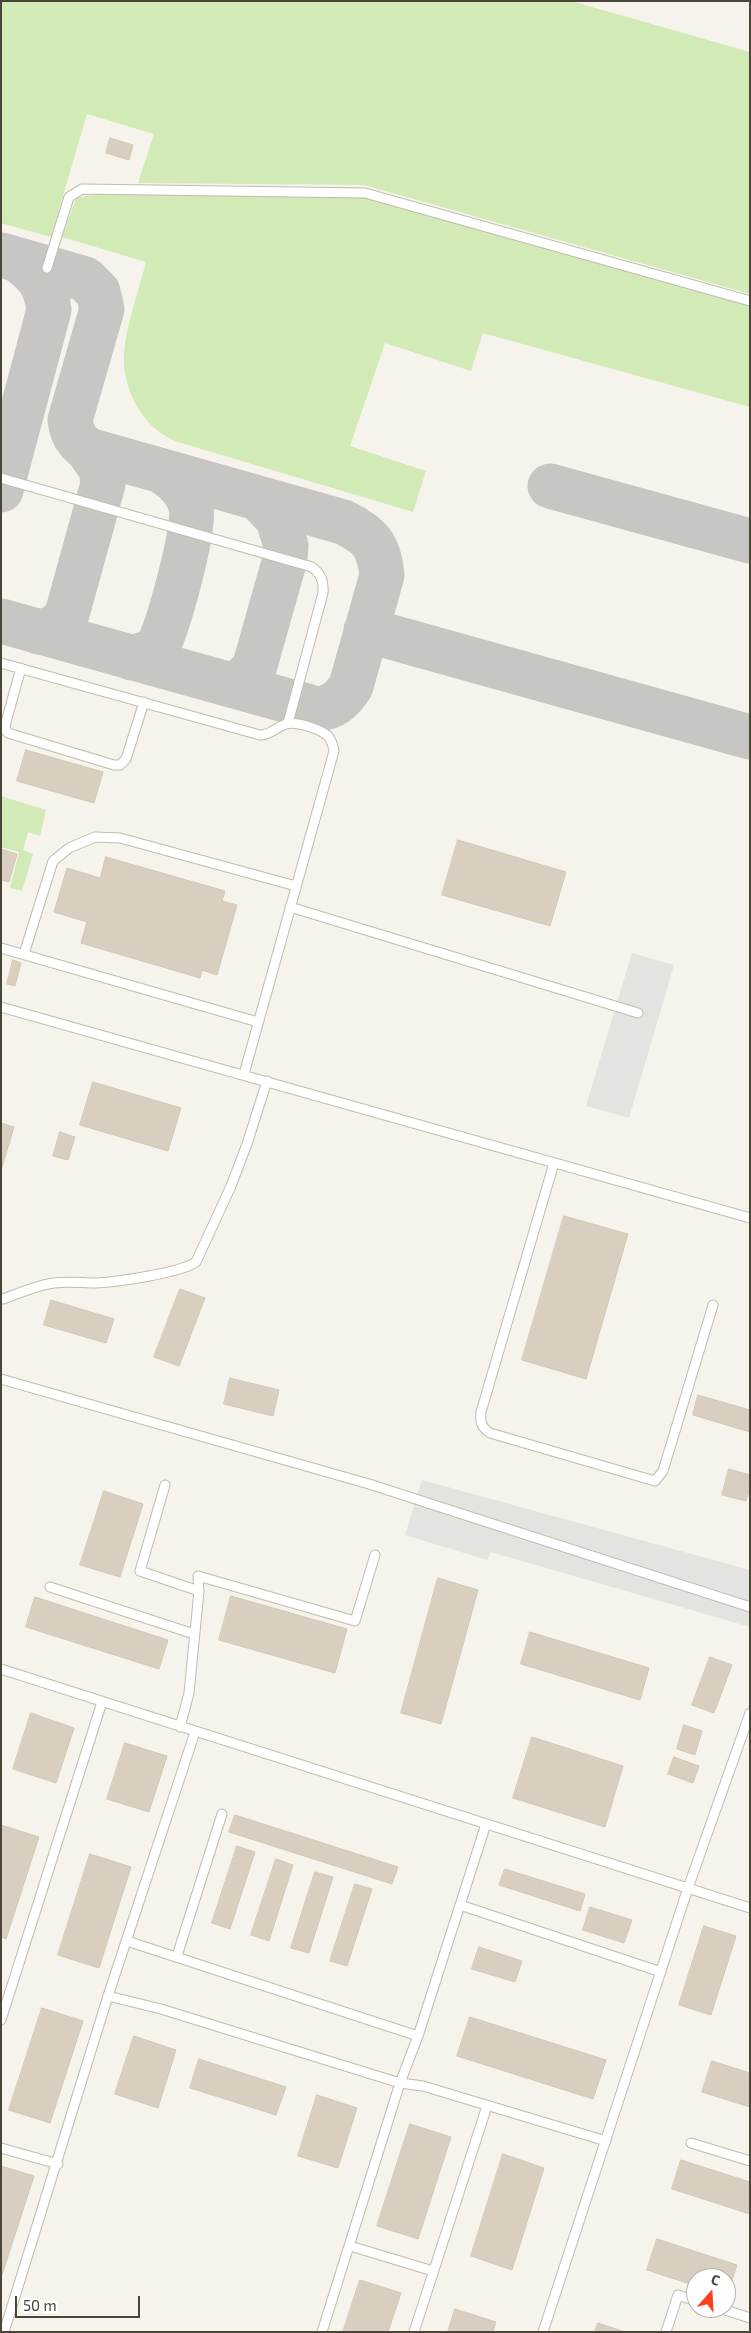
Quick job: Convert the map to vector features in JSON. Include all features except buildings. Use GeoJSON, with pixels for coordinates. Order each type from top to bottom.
{"type":"FeatureCollection","features":[{"type":"Feature","properties":{"kind":"lane"},"geometry":{"type":"LineString","coordinates":[[47,268],[69,197],[82,189],[365,193],[750,301]]}},
{"type":"Feature","properties":{"kind":"lane"},"geometry":{"type":"LineString","coordinates":[[1,478],[312,567],[322,579],[322,593],[288,723],[269,734],[260,735],[1,663]]}},
{"type":"Feature","properties":{"kind":"lane"},"geometry":{"type":"LineString","coordinates":[[21,668],[6,722],[5,729],[8,733],[114,765],[120,765],[126,759],[144,702]]}},
{"type":"Feature","properties":{"kind":"lane"},"geometry":{"type":"LineString","coordinates":[[244,1074],[334,751],[333,743],[322,733],[288,723]]}},
{"type":"Feature","properties":{"kind":"lane"},"geometry":{"type":"LineString","coordinates":[[24,954],[53,861],[69,848],[95,837],[120,838],[296,886]]}},
{"type":"Feature","properties":{"kind":"lane"},"geometry":{"type":"LineString","coordinates":[[290,907],[638,1013]]}},
{"type":"Feature","properties":{"kind":"lane"},"geometry":{"type":"LineString","coordinates":[[1,948],[258,1022]]}},
{"type":"Feature","properties":{"kind":"lane"},"geometry":{"type":"LineString","coordinates":[[1,1007],[750,1218]]}},
{"type":"Feature","properties":{"kind":"lane"},"geometry":{"type":"LineString","coordinates":[[3,1299],[51,1283],[96,1283],[178,1269],[196,1262],[241,1160],[267,1081]]}},
{"type":"Feature","properties":{"kind":"lane"},"geometry":{"type":"LineString","coordinates":[[554,1163],[481,1412],[480,1422],[483,1428],[500,1436],[655,1481],[663,1471],[713,1305]]}},
{"type":"Feature","properties":{"kind":"lane"},"geometry":{"type":"LineString","coordinates":[[1,1379],[369,1484],[750,1607]]}},
{"type":"Feature","properties":{"kind":"lane"},"geometry":{"type":"LineString","coordinates":[[165,1486],[140,1571],[199,1592]]}},
{"type":"Feature","properties":{"kind":"lane"},"geometry":{"type":"LineString","coordinates":[[180,1727],[189,1693],[199,1592],[198,1576],[355,1621],[375,1555]]}},
{"type":"Feature","properties":{"kind":"lane"},"geometry":{"type":"LineString","coordinates":[[50,1587],[194,1634]]}},
{"type":"Feature","properties":{"kind":"lane"},"geometry":{"type":"LineString","coordinates":[[1,1669],[750,1908]]}},
{"type":"Feature","properties":{"kind":"lane"},"geometry":{"type":"LineString","coordinates":[[1,2020],[102,1702]]}},
{"type":"Feature","properties":{"kind":"lane"},"geometry":{"type":"LineString","coordinates":[[543,2332],[688,1888],[748,1724],[750,1713]]}},
{"type":"Feature","properties":{"kind":"lane"},"geometry":{"type":"LineString","coordinates":[[4,2332],[58,2164],[108,1996],[195,1732]]}},
{"type":"Feature","properties":{"kind":"lane"},"geometry":{"type":"LineString","coordinates":[[178,1956],[222,1814]]}},
{"type":"Feature","properties":{"kind":"lane"},"geometry":{"type":"LineString","coordinates":[[322,2332],[400,2083],[418,2036],[486,1824]]}},
{"type":"Feature","properties":{"kind":"lane"},"geometry":{"type":"LineString","coordinates":[[460,1904],[661,1972]]}},
{"type":"Feature","properties":{"kind":"lane"},"geometry":{"type":"LineString","coordinates":[[127,1941],[178,1956],[418,2036]]}},
{"type":"Feature","properties":{"kind":"lane"},"geometry":{"type":"LineString","coordinates":[[108,1996],[160,2009],[400,2083],[423,2086],[606,2141]]}},
{"type":"Feature","properties":{"kind":"lane"},"geometry":{"type":"LineString","coordinates":[[414,2332],[487,2106]]}},
{"type":"Feature","properties":{"kind":"lane"},"geometry":{"type":"LineString","coordinates":[[691,2143],[750,2162]]}},
{"type":"Feature","properties":{"kind":"lane"},"geometry":{"type":"LineString","coordinates":[[1,2148],[58,2164]]}},
{"type":"Feature","properties":{"kind":"lane"},"geometry":{"type":"LineString","coordinates":[[350,2246],[433,2271]]}},
{"type":"Feature","properties":{"kind":"lane"},"geometry":{"type":"LineString","coordinates":[[666,2332],[678,2295],[686,2298]]}},
{"type":"Feature","properties":{"kind":"lane"},"geometry":{"type":"LineString","coordinates":[[736,2313],[750,2318]]}},
{"type":"Feature","properties":{"kind":"green space"},"geometry":{"type":"Polygon","coordinates":[[[1,1],[571,1],[750,52],[750,294],[364,185],[138,183],[154,134],[87,114],[51,237],[1,223],[1,1]]]}},
{"type":"Feature","properties":{"kind":"green space"},"geometry":{"type":"Polygon","coordinates":[[[105,192],[371,196],[750,303],[750,407],[483,333],[471,371],[385,343],[350,446],[426,471],[413,512],[178,442],[157,430],[140,411],[129,389],[126,376],[124,353],[126,341],[146,262],[62,237],[76,198],[105,192]]]}},
{"type":"Feature","properties":{"kind":"green space"},"geometry":{"type":"Polygon","coordinates":[[[1,796],[46,810],[40,836],[28,832],[23,850],[33,854],[22,891],[10,888],[19,852],[1,847],[1,796]]]}},
{"type":"Feature","properties":{"kind":"shaded area"},"geometry":{"type":"Polygon","coordinates":[[[632,953],[674,965],[629,1118],[586,1106],[632,953]]]}},
{"type":"Feature","properties":{"kind":"shaded area"},"geometry":{"type":"Polygon","coordinates":[[[422,1480],[750,1570],[750,1627],[491,1552],[487,1560],[405,1535],[422,1480]]]}},
{"type":"Feature","properties":{"kind":"taxiway"},"geometry":{"type":"LineString","coordinates":[[1,255],[85,279],[98,292],[102,309],[70,420],[75,437],[84,447],[88,450],[343,522],[372,542],[381,565],[382,575],[351,686],[337,702],[328,707],[317,709],[1,621]]}},
{"type":"Feature","properties":{"kind":"taxiway"},"geometry":{"type":"LineString","coordinates":[[1,490],[49,310],[46,293],[39,280],[30,269],[16,259]]}},
{"type":"Feature","properties":{"kind":"taxiway"},"geometry":{"type":"LineString","coordinates":[[39,632],[55,626],[67,614],[103,484],[101,469],[88,450]]}},
{"type":"Feature","properties":{"kind":"taxiway"},"geometry":{"type":"LineString","coordinates":[[132,658],[151,652],[159,644],[175,597],[190,534],[191,507],[187,496],[180,486],[163,472]]}},
{"type":"Feature","properties":{"kind":"taxiway"},"geometry":{"type":"LineString","coordinates":[[550,486],[750,541]]}},
{"type":"Feature","properties":{"kind":"taxiway"},"geometry":{"type":"LineString","coordinates":[[227,684],[244,678],[255,665],[285,559],[286,546],[278,519],[259,499]]}},
{"type":"Feature","properties":{"kind":"taxiway"},"geometry":{"type":"LineString","coordinates":[[366,630],[750,737]]}}]}
